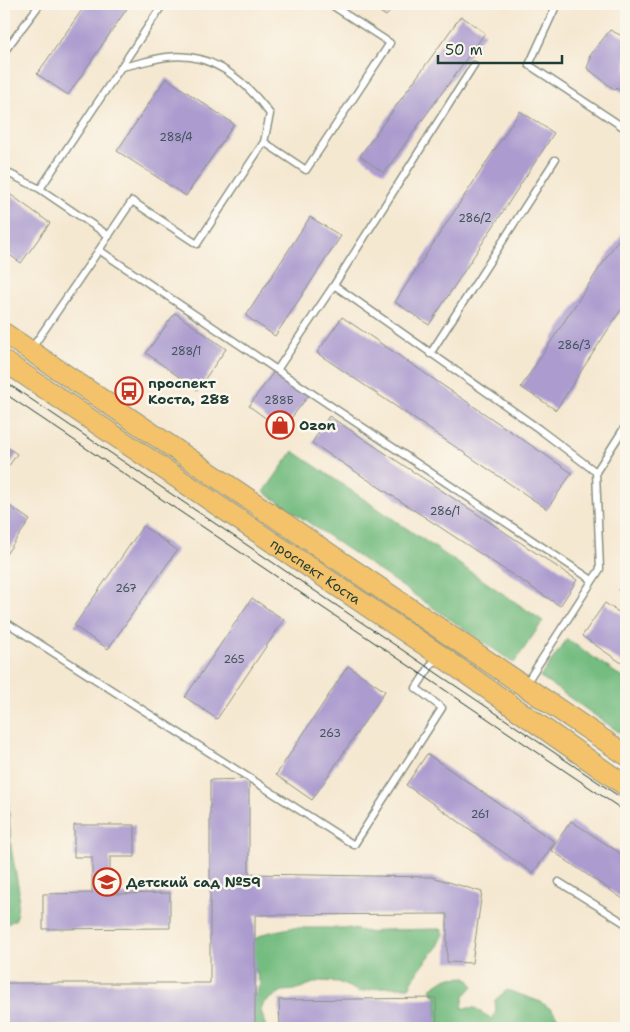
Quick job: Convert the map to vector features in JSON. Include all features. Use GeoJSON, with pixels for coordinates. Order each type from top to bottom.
{"type":"FeatureCollection","features":[{"type":"Feature","properties":{"kind":"main road","name":"проспект Коста"},"geometry":{"type":"LineString","coordinates":[[4,333],[626,755]]}},
{"type":"Feature","properties":{"kind":"main road","name":"проспект Коста"},"geometry":{"type":"LineString","coordinates":[[4,361],[438,654],[626,786]]}},
{"type":"Feature","properties":{"kind":"lane"},"geometry":{"type":"LineString","coordinates":[[4,52],[40,4]]}},
{"type":"Feature","properties":{"kind":"lane"},"geometry":{"type":"LineString","coordinates":[[40,190],[163,4]]}},
{"type":"Feature","properties":{"kind":"lane"},"geometry":{"type":"LineString","coordinates":[[264,142],[306,170],[390,43],[330,4]]}},
{"type":"Feature","properties":{"kind":"lane"},"geometry":{"type":"LineString","coordinates":[[557,4],[529,65],[626,129]]}},
{"type":"Feature","properties":{"kind":"lane"},"geometry":{"type":"LineString","coordinates":[[30,352],[132,201],[197,244],[264,142],[270,114],[255,94],[230,72],[198,57],[168,57],[122,67]]}},
{"type":"Feature","properties":{"kind":"lane"},"geometry":{"type":"LineString","coordinates":[[278,370],[474,65]]}},
{"type":"Feature","properties":{"kind":"lane"},"geometry":{"type":"LineString","coordinates":[[430,354],[555,160]]}},
{"type":"Feature","properties":{"kind":"lane"},"geometry":{"type":"LineString","coordinates":[[4,171],[40,190],[109,236]]}},
{"type":"Feature","properties":{"kind":"lane"},"geometry":{"type":"LineString","coordinates":[[99,250],[592,580]]}},
{"type":"Feature","properties":{"kind":"lane"},"geometry":{"type":"LineString","coordinates":[[334,285],[539,429],[596,472]]}},
{"type":"Feature","properties":{"kind":"lane"},"geometry":{"type":"LineString","coordinates":[[524,686],[600,569],[596,472],[626,425]]}},
{"type":"Feature","properties":{"kind":"lane"},"geometry":{"type":"LineString","coordinates":[[4,621],[354,845],[442,708],[416,688],[438,654]]}},
{"type":"Feature","properties":{"kind":"lane"},"geometry":{"type":"LineString","coordinates":[[559,882],[626,924]]}},
{"type":"Feature","properties":{"kind":"green space"},"geometry":{"type":"Polygon","coordinates":[[[293,451],[543,621],[514,663],[264,492],[293,451]]]}},
{"type":"Feature","properties":{"kind":"green space"},"geometry":{"type":"Polygon","coordinates":[[[567,639],[626,680],[626,737],[540,677],[567,639]]]}},
{"type":"Feature","properties":{"kind":"green space"},"geometry":{"type":"Polygon","coordinates":[[[4,789],[8,801],[11,848],[19,891],[16,919],[4,926],[4,789]]]}},
{"type":"Feature","properties":{"kind":"green space"},"geometry":{"type":"Polygon","coordinates":[[[290,928],[348,928],[372,933],[382,930],[441,929],[444,934],[438,946],[419,969],[409,987],[384,987],[360,992],[338,982],[319,981],[295,990],[282,991],[264,1003],[261,1010],[266,1028],[135,1028],[137,1015],[249,1011],[260,984],[252,959],[255,939],[266,933],[290,928]]]}},
{"type":"Feature","properties":{"kind":"green space"},"geometry":{"type":"Polygon","coordinates":[[[467,977],[473,986],[464,996],[462,1008],[475,1008],[492,1019],[496,1011],[495,1000],[507,990],[541,1002],[552,1010],[566,1028],[437,1028],[436,998],[430,989],[447,978],[467,977]]]}},
{"type":"Feature","properties":{"kind":"building"},"geometry":{"type":"Polygon","coordinates":[[[86,4],[130,4],[68,95],[37,74],[86,4]]]}},
{"type":"Feature","properties":{"kind":"building"},"geometry":{"type":"Polygon","coordinates":[[[367,4],[396,4],[386,16],[367,4]]]}},
{"type":"Feature","properties":{"kind":"building"},"geometry":{"type":"Polygon","coordinates":[[[461,16],[485,33],[384,173],[360,156],[461,16]]]}},
{"type":"Feature","properties":{"kind":"building"},"geometry":{"type":"Polygon","coordinates":[[[610,30],[626,38],[626,95],[616,88],[615,90],[587,68],[591,58],[589,57],[610,30]]]}},
{"type":"Feature","properties":{"kind":"building"},"geometry":{"type":"Polygon","coordinates":[[[166,78],[234,124],[186,196],[117,151],[166,78]]]}},
{"type":"Feature","properties":{"kind":"building"},"geometry":{"type":"Polygon","coordinates":[[[520,111],[554,133],[429,325],[395,302],[520,111]]]}},
{"type":"Feature","properties":{"kind":"building"},"geometry":{"type":"Polygon","coordinates":[[[4,190],[50,223],[21,263],[4,251],[4,190]]]}},
{"type":"Feature","properties":{"kind":"building"},"geometry":{"type":"Polygon","coordinates":[[[310,217],[341,236],[275,336],[246,316],[310,217]]]}},
{"type":"Feature","properties":{"kind":"building"},"geometry":{"type":"Polygon","coordinates":[[[626,228],[626,302],[556,410],[521,387],[626,228]]]}},
{"type":"Feature","properties":{"kind":"building"},"geometry":{"type":"Polygon","coordinates":[[[175,313],[226,349],[197,390],[146,353],[175,313]]]}},
{"type":"Feature","properties":{"kind":"building"},"geometry":{"type":"Polygon","coordinates":[[[342,317],[572,473],[547,509],[317,353],[342,317]]]}},
{"type":"Feature","properties":{"kind":"building"},"geometry":{"type":"Polygon","coordinates":[[[275,370],[309,395],[282,430],[249,406],[275,370]]]}},
{"type":"Feature","properties":{"kind":"building"},"geometry":{"type":"Polygon","coordinates":[[[329,416],[577,580],[560,606],[312,443],[329,416]]]}},
{"type":"Feature","properties":{"kind":"building"},"geometry":{"type":"Polygon","coordinates":[[[4,445],[17,454],[4,473],[4,445]]]}},
{"type":"Feature","properties":{"kind":"building"},"geometry":{"type":"Polygon","coordinates":[[[4,502],[30,520],[4,557],[4,502]]]}},
{"type":"Feature","properties":{"kind":"building"},"geometry":{"type":"Polygon","coordinates":[[[143,526],[177,550],[108,649],[74,626],[143,526]]]}},
{"type":"Feature","properties":{"kind":"building"},"geometry":{"type":"Polygon","coordinates":[[[252,598],[284,620],[217,719],[185,697],[252,598]]]}},
{"type":"Feature","properties":{"kind":"building"},"geometry":{"type":"Polygon","coordinates":[[[605,603],[626,617],[626,666],[582,636],[605,603]]]}},
{"type":"Feature","properties":{"kind":"building"},"geometry":{"type":"Polygon","coordinates":[[[348,666],[385,691],[312,800],[276,775],[348,666]]]}},
{"type":"Feature","properties":{"kind":"building"},"geometry":{"type":"Polygon","coordinates":[[[427,754],[555,842],[533,873],[406,785],[427,754]]]}},
{"type":"Feature","properties":{"kind":"building"},"geometry":{"type":"Polygon","coordinates":[[[249,779],[249,874],[432,877],[482,892],[472,963],[447,962],[447,914],[255,915],[255,1026],[4,1026],[4,983],[210,983],[210,780],[249,779]]]}},
{"type":"Feature","properties":{"kind":"building"},"geometry":{"type":"Polygon","coordinates":[[[571,821],[626,857],[626,901],[551,850],[571,821]]]}},
{"type":"Feature","properties":{"kind":"building"},"geometry":{"type":"Polygon","coordinates":[[[74,825],[135,825],[135,857],[110,857],[110,894],[170,893],[170,928],[43,929],[43,894],[92,893],[92,857],[74,857],[74,825]]]}},
{"type":"Feature","properties":{"kind":"building"},"geometry":{"type":"Polygon","coordinates":[[[436,998],[437,1028],[280,1028],[279,1000],[436,998]]]}},
{"type":"Feature","properties":{"kind":"tram line"},"geometry":{"type":"LineString","coordinates":[[4,381],[626,801]]}},
{"type":"Feature","properties":{"kind":"tram line"},"geometry":{"type":"LineString","coordinates":[[4,393],[626,812]]}},
{"type":"Feature","properties":{"kind":"place","name":"проспект Коста, 288"},"geometry":{"type":"Point","coordinates":[129,391]}},
{"type":"Feature","properties":{"kind":"place","name":"Ozon"},"geometry":{"type":"Point","coordinates":[280,425]}},
{"type":"Feature","properties":{"kind":"place","name":"Детский сад №59"},"geometry":{"type":"Point","coordinates":[107,882]}}]}
